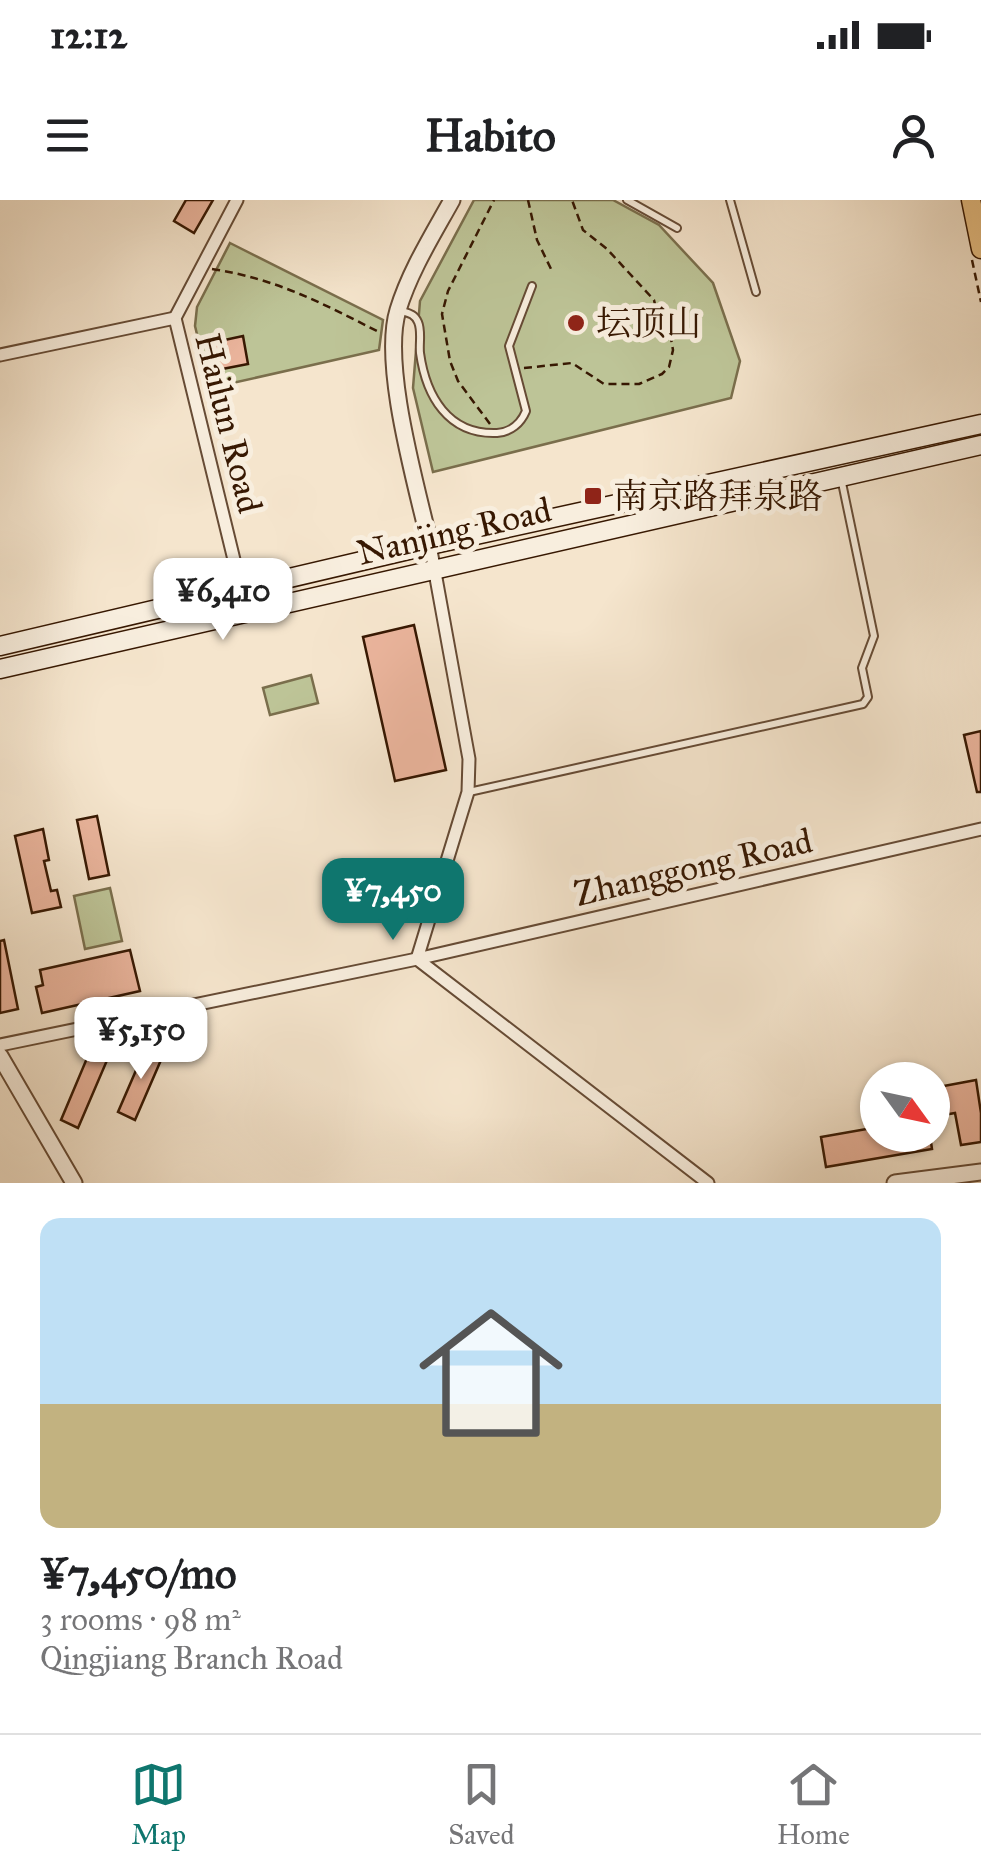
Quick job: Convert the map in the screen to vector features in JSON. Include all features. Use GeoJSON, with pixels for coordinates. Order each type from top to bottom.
{"type":"FeatureCollection","features":[{"type":"Feature","properties":{"kind":"main road"},"geometry":{"type":"LineString","coordinates":[[972,200],[981,249]]}},
{"type":"Feature","properties":{"kind":"main road","name":"Nanjing Road"},"geometry":{"type":"LineString","coordinates":[[0,646],[430,545],[981,424]]}},
{"type":"Feature","properties":{"kind":"main road","name":"Nanjing Road"},"geometry":{"type":"LineString","coordinates":[[0,669],[981,444]]}},
{"type":"Feature","properties":{"kind":"street","name":"Hailun Road"},"geometry":{"type":"LineString","coordinates":[[237,200],[175,318],[247,613]]}},
{"type":"Feature","properties":{"kind":"street"},"geometry":{"type":"LineString","coordinates":[[452,200],[416,265],[398,310],[396,341],[395,380],[435,568],[468,759],[468,792],[417,959],[708,1183]]}},
{"type":"Feature","properties":{"kind":"street"},"geometry":{"type":"LineString","coordinates":[[0,356],[175,318]]}},
{"type":"Feature","properties":{"kind":"street","name":"Zhanggong Road"},"geometry":{"type":"LineString","coordinates":[[0,1045],[417,959],[981,829]]}},
{"type":"Feature","properties":{"kind":"street"},"geometry":{"type":"LineString","coordinates":[[0,1056],[74,1183]]}},
{"type":"Feature","properties":{"kind":"street"},"geometry":{"type":"LineString","coordinates":[[895,1183],[981,1172]]}},
{"type":"Feature","properties":{"kind":"lane"},"geometry":{"type":"LineString","coordinates":[[627,200],[677,228]]}},
{"type":"Feature","properties":{"kind":"lane"},"geometry":{"type":"LineString","coordinates":[[730,200],[756,292]]}},
{"type":"Feature","properties":{"kind":"lane"},"geometry":{"type":"LineString","coordinates":[[398,310],[413,315],[420,326],[427,386],[442,412],[464,427],[497,433],[512,429],[526,411],[509,346],[532,286]]}},
{"type":"Feature","properties":{"kind":"lane"},"geometry":{"type":"LineString","coordinates":[[468,792],[863,704],[868,697],[862,668],[874,636],[841,476]]}},
{"type":"Feature","properties":{"kind":"path"},"geometry":{"type":"LineString","coordinates":[[494,200],[448,292],[442,314],[450,361],[458,381],[497,433]]}},
{"type":"Feature","properties":{"kind":"path"},"geometry":{"type":"LineString","coordinates":[[528,200],[538,240],[551,268]]}},
{"type":"Feature","properties":{"kind":"path"},"geometry":{"type":"LineString","coordinates":[[510,358],[524,368],[572,363],[604,384],[648,382],[669,367],[673,350],[669,328],[657,313],[654,300],[607,248],[582,230],[572,200]]}},
{"type":"Feature","properties":{"kind":"path"},"geometry":{"type":"LineString","coordinates":[[202,267],[256,275],[396,341]]}},
{"type":"Feature","properties":{"kind":"green space"},"geometry":{"type":"Polygon","coordinates":[[[474,200],[613,200],[659,225],[713,283],[740,361],[731,398],[433,472],[413,388],[420,301],[474,200]]]}},
{"type":"Feature","properties":{"kind":"green space"},"geometry":{"type":"Polygon","coordinates":[[[230,243],[383,320],[379,350],[210,388],[195,326],[197,307],[230,243]]]}},
{"type":"Feature","properties":{"kind":"green space"},"geometry":{"type":"Polygon","coordinates":[[[311,675],[318,703],[270,715],[263,688],[311,675]]]}},
{"type":"Feature","properties":{"kind":"green space"},"geometry":{"type":"Polygon","coordinates":[[[110,888],[122,941],[85,949],[74,896],[110,888]]]}},
{"type":"Feature","properties":{"kind":"building"},"geometry":{"type":"Polygon","coordinates":[[[186,200],[213,200],[194,233],[174,221],[186,200]]]}},
{"type":"Feature","properties":{"kind":"building"},"geometry":{"type":"Polygon","coordinates":[[[243,336],[248,364],[212,371],[206,344],[243,336]]]}},
{"type":"Feature","properties":{"kind":"building"},"geometry":{"type":"Polygon","coordinates":[[[414,625],[446,770],[395,781],[363,637],[414,625]]]}},
{"type":"Feature","properties":{"kind":"building"},"geometry":{"type":"Polygon","coordinates":[[[981,731],[981,792],[977,792],[964,735],[981,731]]]}},
{"type":"Feature","properties":{"kind":"building"},"geometry":{"type":"Polygon","coordinates":[[[97,816],[109,875],[89,879],[77,820],[97,816]]]}},
{"type":"Feature","properties":{"kind":"building"},"geometry":{"type":"Polygon","coordinates":[[[43,829],[49,860],[44,861],[51,891],[57,890],[61,907],[32,913],[15,836],[43,829]]]}},
{"type":"Feature","properties":{"kind":"building"},"geometry":{"type":"Polygon","coordinates":[[[4,940],[18,1009],[0,1013],[0,941],[4,940]]]}},
{"type":"Feature","properties":{"kind":"building"},"geometry":{"type":"Polygon","coordinates":[[[130,950],[140,991],[42,1013],[36,987],[43,985],[40,970],[130,950]]]}},
{"type":"Feature","properties":{"kind":"building"},"geometry":{"type":"Polygon","coordinates":[[[147,1045],[164,1053],[135,1120],[118,1112],[147,1045]]]}},
{"type":"Feature","properties":{"kind":"building"},"geometry":{"type":"Polygon","coordinates":[[[90,1051],[108,1058],[78,1128],[61,1120],[90,1051]]]}},
{"type":"Feature","properties":{"kind":"building"},"geometry":{"type":"Polygon","coordinates":[[[976,1080],[981,1142],[961,1145],[955,1113],[950,1114],[950,1085],[976,1080]]]}},
{"type":"Feature","properties":{"kind":"building"},"geometry":{"type":"Polygon","coordinates":[[[860,1130],[860,1152],[914,1152],[826,1167],[821,1137],[860,1130]]]}},
{"type":"Feature","properties":{"kind":"place","name":"坛顶山"},"geometry":{"type":"Point","coordinates":[576,323]}},
{"type":"Feature","properties":{"kind":"place","name":"南京路拜泉路"},"geometry":{"type":"Point","coordinates":[593,496]}}]}
